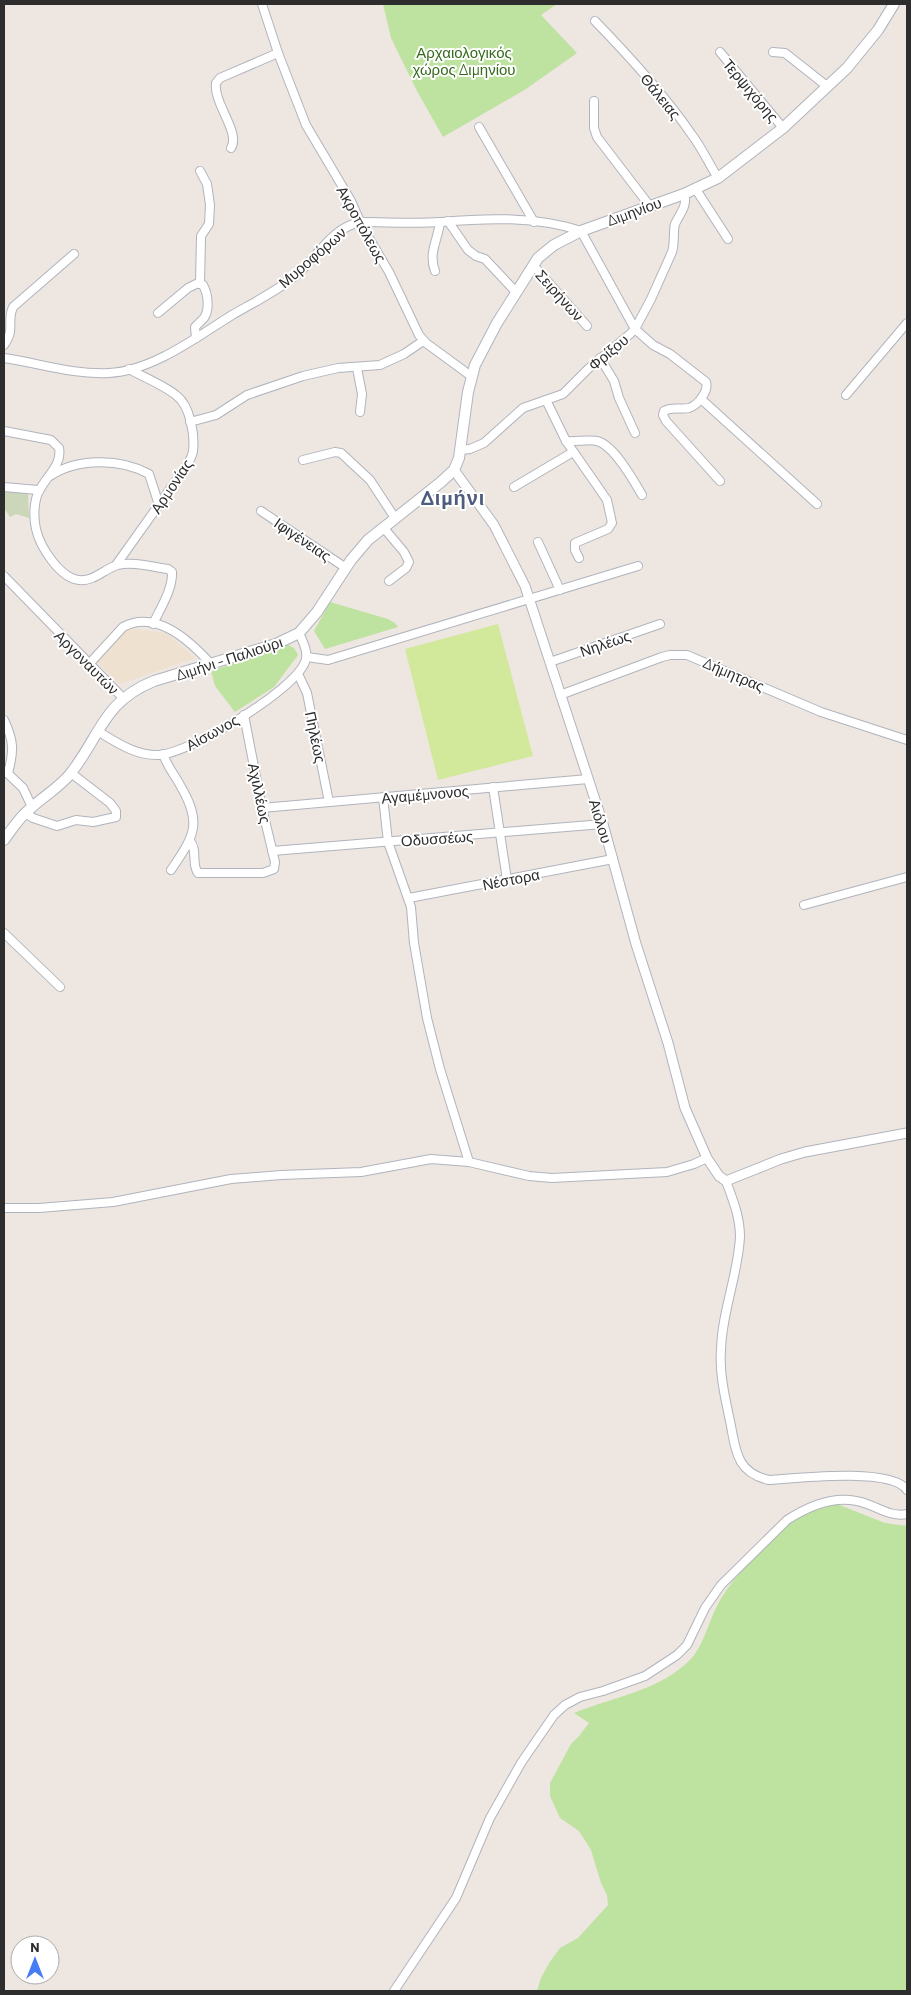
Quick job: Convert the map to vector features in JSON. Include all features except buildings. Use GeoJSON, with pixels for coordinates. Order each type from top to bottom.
{"type":"FeatureCollection","features":[{"type":"Feature","properties":{"kind":"main road","name":"Διμηνίου"},"geometry":{"type":"LineString","coordinates":[[454,470],[460,450],[468,392],[481,353],[516,292],[533,265],[543,254],[581,231],[684,194],[718,178],[783,128],[828,87],[862,51],[894,4]]}},
{"type":"Feature","properties":{"kind":"main road","name":"Διμήνι - Παλιούρι"},"geometry":{"type":"LineString","coordinates":[[4,840],[29,810],[71,773],[114,706],[123,698],[154,681],[276,644],[299,633],[317,612],[358,551],[384,527],[454,470]]}},
{"type":"Feature","properties":{"kind":"street","name":"Ακροπόλεως"},"geometry":{"type":"LineString","coordinates":[[262,4],[278,53],[306,125],[351,201],[360,222],[389,272],[419,336],[423,341],[472,376]]}},
{"type":"Feature","properties":{"kind":"street","name":"Θάλειας"},"geometry":{"type":"LineString","coordinates":[[595,21],[630,57],[663,96],[693,136],[718,178]]}},
{"type":"Feature","properties":{"kind":"street","name":"Τερψιχόρης"},"geometry":{"type":"LineString","coordinates":[[720,52],[783,128]]}},
{"type":"Feature","properties":{"kind":"street"},"geometry":{"type":"LineString","coordinates":[[773,52],[785,53],[828,87]]}},
{"type":"Feature","properties":{"kind":"street"},"geometry":{"type":"LineString","coordinates":[[231,148],[234,144],[233,136],[216,97],[216,83],[220,78],[278,53]]}},
{"type":"Feature","properties":{"kind":"street"},"geometry":{"type":"LineString","coordinates":[[594,101],[594,128],[597,137],[649,205]]}},
{"type":"Feature","properties":{"kind":"street"},"geometry":{"type":"LineString","coordinates":[[479,126],[534,222]]}},
{"type":"Feature","properties":{"kind":"street"},"geometry":{"type":"LineString","coordinates":[[196,338],[195,328],[203,319],[206,311],[206,291],[200,284],[202,236],[209,224],[210,205],[208,184],[200,171]]}},
{"type":"Feature","properties":{"kind":"street"},"geometry":{"type":"LineString","coordinates":[[695,188],[728,240]]}},
{"type":"Feature","properties":{"kind":"street","name":"Φρίξου"},"geometry":{"type":"LineString","coordinates":[[460,450],[478,446],[491,437],[519,410],[530,404],[563,394],[600,358],[635,329],[672,252],[675,240],[674,226],[685,206],[684,194]]}},
{"type":"Feature","properties":{"kind":"street","name":"Μυροφόρων"},"geometry":{"type":"LineString","coordinates":[[4,358],[79,372],[105,373],[129,369],[165,356],[292,278],[336,234],[347,226],[360,222],[499,220],[534,222],[581,231]]}},
{"type":"Feature","properties":{"kind":"street"},"geometry":{"type":"LineString","coordinates":[[435,271],[432,252],[444,222],[468,250],[484,259],[516,292]]}},
{"type":"Feature","properties":{"kind":"street"},"geometry":{"type":"LineString","coordinates":[[581,231],[635,329],[653,345],[704,379],[707,387],[701,399],[688,408],[669,408],[664,411],[664,416],[720,481]]}},
{"type":"Feature","properties":{"kind":"street"},"geometry":{"type":"LineString","coordinates":[[4,345],[11,332],[10,316],[13,307],[74,254]]}},
{"type":"Feature","properties":{"kind":"street","name":"Σειρήνων"},"geometry":{"type":"LineString","coordinates":[[533,265],[588,326]]}},
{"type":"Feature","properties":{"kind":"street"},"geometry":{"type":"LineString","coordinates":[[158,313],[188,288],[200,284]]}},
{"type":"Feature","properties":{"kind":"street"},"geometry":{"type":"LineString","coordinates":[[846,395],[907,323]]}},
{"type":"Feature","properties":{"kind":"street"},"geometry":{"type":"LineString","coordinates":[[190,422],[216,415],[239,399],[262,389],[327,370],[375,366],[391,361],[423,341]]}},
{"type":"Feature","properties":{"kind":"street"},"geometry":{"type":"LineString","coordinates":[[600,358],[614,380],[618,398],[635,433]]}},
{"type":"Feature","properties":{"kind":"street"},"geometry":{"type":"LineString","coordinates":[[357,368],[362,394],[360,412]]}},
{"type":"Feature","properties":{"kind":"street","name":"Αρμονίας"},"geometry":{"type":"LineString","coordinates":[[116,565],[191,458],[193,437],[183,402],[178,396],[129,369]]}},
{"type":"Feature","properties":{"kind":"street"},"geometry":{"type":"LineString","coordinates":[[701,399],[817,504]]}},
{"type":"Feature","properties":{"kind":"street"},"geometry":{"type":"LineString","coordinates":[[546,400],[566,441],[606,500],[612,523],[608,529],[575,543],[575,550],[579,558]]}},
{"type":"Feature","properties":{"kind":"street"},"geometry":{"type":"LineString","coordinates":[[4,431],[51,440],[57,445],[60,452],[60,459],[38,490],[35,514],[37,532],[42,545],[60,569],[78,580],[88,580],[116,565],[133,564],[168,569],[172,572],[172,579],[167,594],[153,624]]}},
{"type":"Feature","properties":{"kind":"street"},"geometry":{"type":"LineString","coordinates":[[566,441],[593,440],[602,443],[626,468],[642,495]]}},
{"type":"Feature","properties":{"kind":"street"},"geometry":{"type":"LineString","coordinates":[[304,460],[334,452],[340,453],[370,480],[395,518]]}},
{"type":"Feature","properties":{"kind":"street"},"geometry":{"type":"LineString","coordinates":[[514,488],[573,452]]}},
{"type":"Feature","properties":{"kind":"street"},"geometry":{"type":"LineString","coordinates":[[43,482],[62,469],[74,465],[98,463],[121,465],[150,474],[158,505]]}},
{"type":"Feature","properties":{"kind":"street","name":"Αιόλου"},"geometry":{"type":"LineString","coordinates":[[454,470],[494,525],[520,574],[530,599],[602,824],[640,959],[668,1043],[685,1108],[707,1158],[719,1176],[726,1181]]}},
{"type":"Feature","properties":{"kind":"street"},"geometry":{"type":"LineString","coordinates":[[4,488],[38,490]]}},
{"type":"Feature","properties":{"kind":"street","name":"Ιφιγένειας"},"geometry":{"type":"LineString","coordinates":[[261,511],[346,568]]}},
{"type":"Feature","properties":{"kind":"street"},"geometry":{"type":"LineString","coordinates":[[384,527],[404,552],[409,562],[406,568],[390,581]]}},
{"type":"Feature","properties":{"kind":"street"},"geometry":{"type":"LineString","coordinates":[[538,542],[560,590]]}},
{"type":"Feature","properties":{"kind":"street"},"geometry":{"type":"LineString","coordinates":[[299,633],[307,657],[328,660],[638,566]]}},
{"type":"Feature","properties":{"kind":"street","name":"Αργοναυτών"},"geometry":{"type":"LineString","coordinates":[[4,576],[123,698]]}},
{"type":"Feature","properties":{"kind":"street"},"geometry":{"type":"LineString","coordinates":[[90,663],[123,627],[135,623],[153,624],[176,632],[187,640],[211,664]]}},
{"type":"Feature","properties":{"kind":"street","name":"Νηλέως"},"geometry":{"type":"LineString","coordinates":[[550,662],[660,624]]}},
{"type":"Feature","properties":{"kind":"street","name":"Δήμητρας"},"geometry":{"type":"LineString","coordinates":[[560,695],[662,657],[679,654],[687,655],[821,712],[907,740]]}},
{"type":"Feature","properties":{"kind":"street","name":"Αίσωνος"},"geometry":{"type":"LineString","coordinates":[[98,732],[134,751],[146,754],[163,754],[190,746],[244,715],[282,690],[298,674],[307,657]]}},
{"type":"Feature","properties":{"kind":"street","name":"Πηλέως"},"geometry":{"type":"LineString","coordinates":[[298,674],[307,693],[329,802]]}},
{"type":"Feature","properties":{"kind":"street","name":"Αχιλλέως"},"geometry":{"type":"LineString","coordinates":[[190,841],[193,846],[195,868],[198,873],[263,873],[272,871],[275,864],[244,715]]}},
{"type":"Feature","properties":{"kind":"street"},"geometry":{"type":"LineString","coordinates":[[4,720],[10,732],[13,749],[6,771],[23,788],[29,810],[36,819],[57,826],[76,820],[93,822],[116,817],[116,811],[110,803],[71,773]]}},
{"type":"Feature","properties":{"kind":"street"},"geometry":{"type":"LineString","coordinates":[[163,754],[167,765],[181,786],[193,813],[194,825],[190,841],[171,870]]}},
{"type":"Feature","properties":{"kind":"street","name":"Αγαμέμνονος"},"geometry":{"type":"LineString","coordinates":[[262,808],[588,779]]}},
{"type":"Feature","properties":{"kind":"street"},"geometry":{"type":"LineString","coordinates":[[493,787],[507,880]]}},
{"type":"Feature","properties":{"kind":"street"},"geometry":{"type":"LineString","coordinates":[[384,797],[388,842],[409,898],[427,1018],[440,1069],[469,1162]]}},
{"type":"Feature","properties":{"kind":"street","name":"Οδυσσέως"},"geometry":{"type":"LineString","coordinates":[[272,850],[602,824]]}},
{"type":"Feature","properties":{"kind":"street","name":"Νέστορα"},"geometry":{"type":"LineString","coordinates":[[409,898],[612,859]]}},
{"type":"Feature","properties":{"kind":"street"},"geometry":{"type":"LineString","coordinates":[[804,905],[907,876]]}},
{"type":"Feature","properties":{"kind":"street"},"geometry":{"type":"LineString","coordinates":[[4,933],[60,987]]}},
{"type":"Feature","properties":{"kind":"street"},"geometry":{"type":"LineString","coordinates":[[907,1133],[800,1153],[726,1181],[736,1206],[740,1223],[740,1237],[723,1329],[720,1370],[735,1452],[742,1465],[756,1477],[769,1480],[868,1476],[893,1481],[907,1490]]}},
{"type":"Feature","properties":{"kind":"street"},"geometry":{"type":"LineString","coordinates":[[4,1208],[61,1207],[113,1202],[157,1195],[211,1182],[254,1176],[361,1172],[431,1159],[469,1162],[529,1176],[552,1178],[667,1172],[687,1167],[707,1158]]}},
{"type":"Feature","properties":{"kind":"street"},"geometry":{"type":"LineString","coordinates":[[394,1991],[456,1898],[490,1818],[521,1763],[554,1715],[565,1705],[580,1697],[645,1676],[677,1655],[687,1645],[708,1603],[721,1585],[787,1520],[798,1513],[825,1502],[851,1500],[897,1516],[907,1514]]}},
{"type":"Feature","properties":{"kind":"shaded area"},"geometry":{"type":"Polygon","coordinates":[[[129,628],[166,633],[195,658],[120,684],[95,660],[129,628]]]}},
{"type":"Feature","properties":{"kind":"green space","name":"Αρχαιολογικός χώρος Διμηνίου"},"geometry":{"type":"Polygon","coordinates":[[[383,4],[557,4],[541,15],[577,53],[526,89],[443,137],[417,91],[391,38],[383,4]]]}},
{"type":"Feature","properties":{"kind":"green space"},"geometry":{"type":"Polygon","coordinates":[[[4,489],[28,494],[29,518],[16,514],[10,517],[4,508],[4,489]]]}},
{"type":"Feature","properties":{"kind":"green space"},"geometry":{"type":"Polygon","coordinates":[[[330,602],[388,619],[398,627],[325,649],[314,631],[330,602]]]}},
{"type":"Feature","properties":{"kind":"green space"},"geometry":{"type":"Polygon","coordinates":[[[498,624],[533,756],[438,780],[405,649],[498,624]]]}},
{"type":"Feature","properties":{"kind":"green space"},"geometry":{"type":"Polygon","coordinates":[[[288,645],[294,648],[298,655],[274,687],[235,712],[215,686],[211,671],[288,645]]]}},
{"type":"Feature","properties":{"kind":"green space"},"geometry":{"type":"Polygon","coordinates":[[[837,1504],[885,1523],[907,1526],[907,1991],[537,1991],[549,1963],[560,1948],[578,1938],[608,1905],[607,1895],[601,1883],[591,1850],[579,1831],[560,1818],[550,1796],[550,1783],[571,1744],[589,1723],[574,1713],[651,1686],[679,1670],[695,1654],[721,1598],[748,1564],[794,1520],[809,1512],[837,1504]]]}},
{"type":"Feature","properties":{"kind":"district","name":"Διμήνι"},"geometry":{"type":"Point","coordinates":[453,497]}}]}
